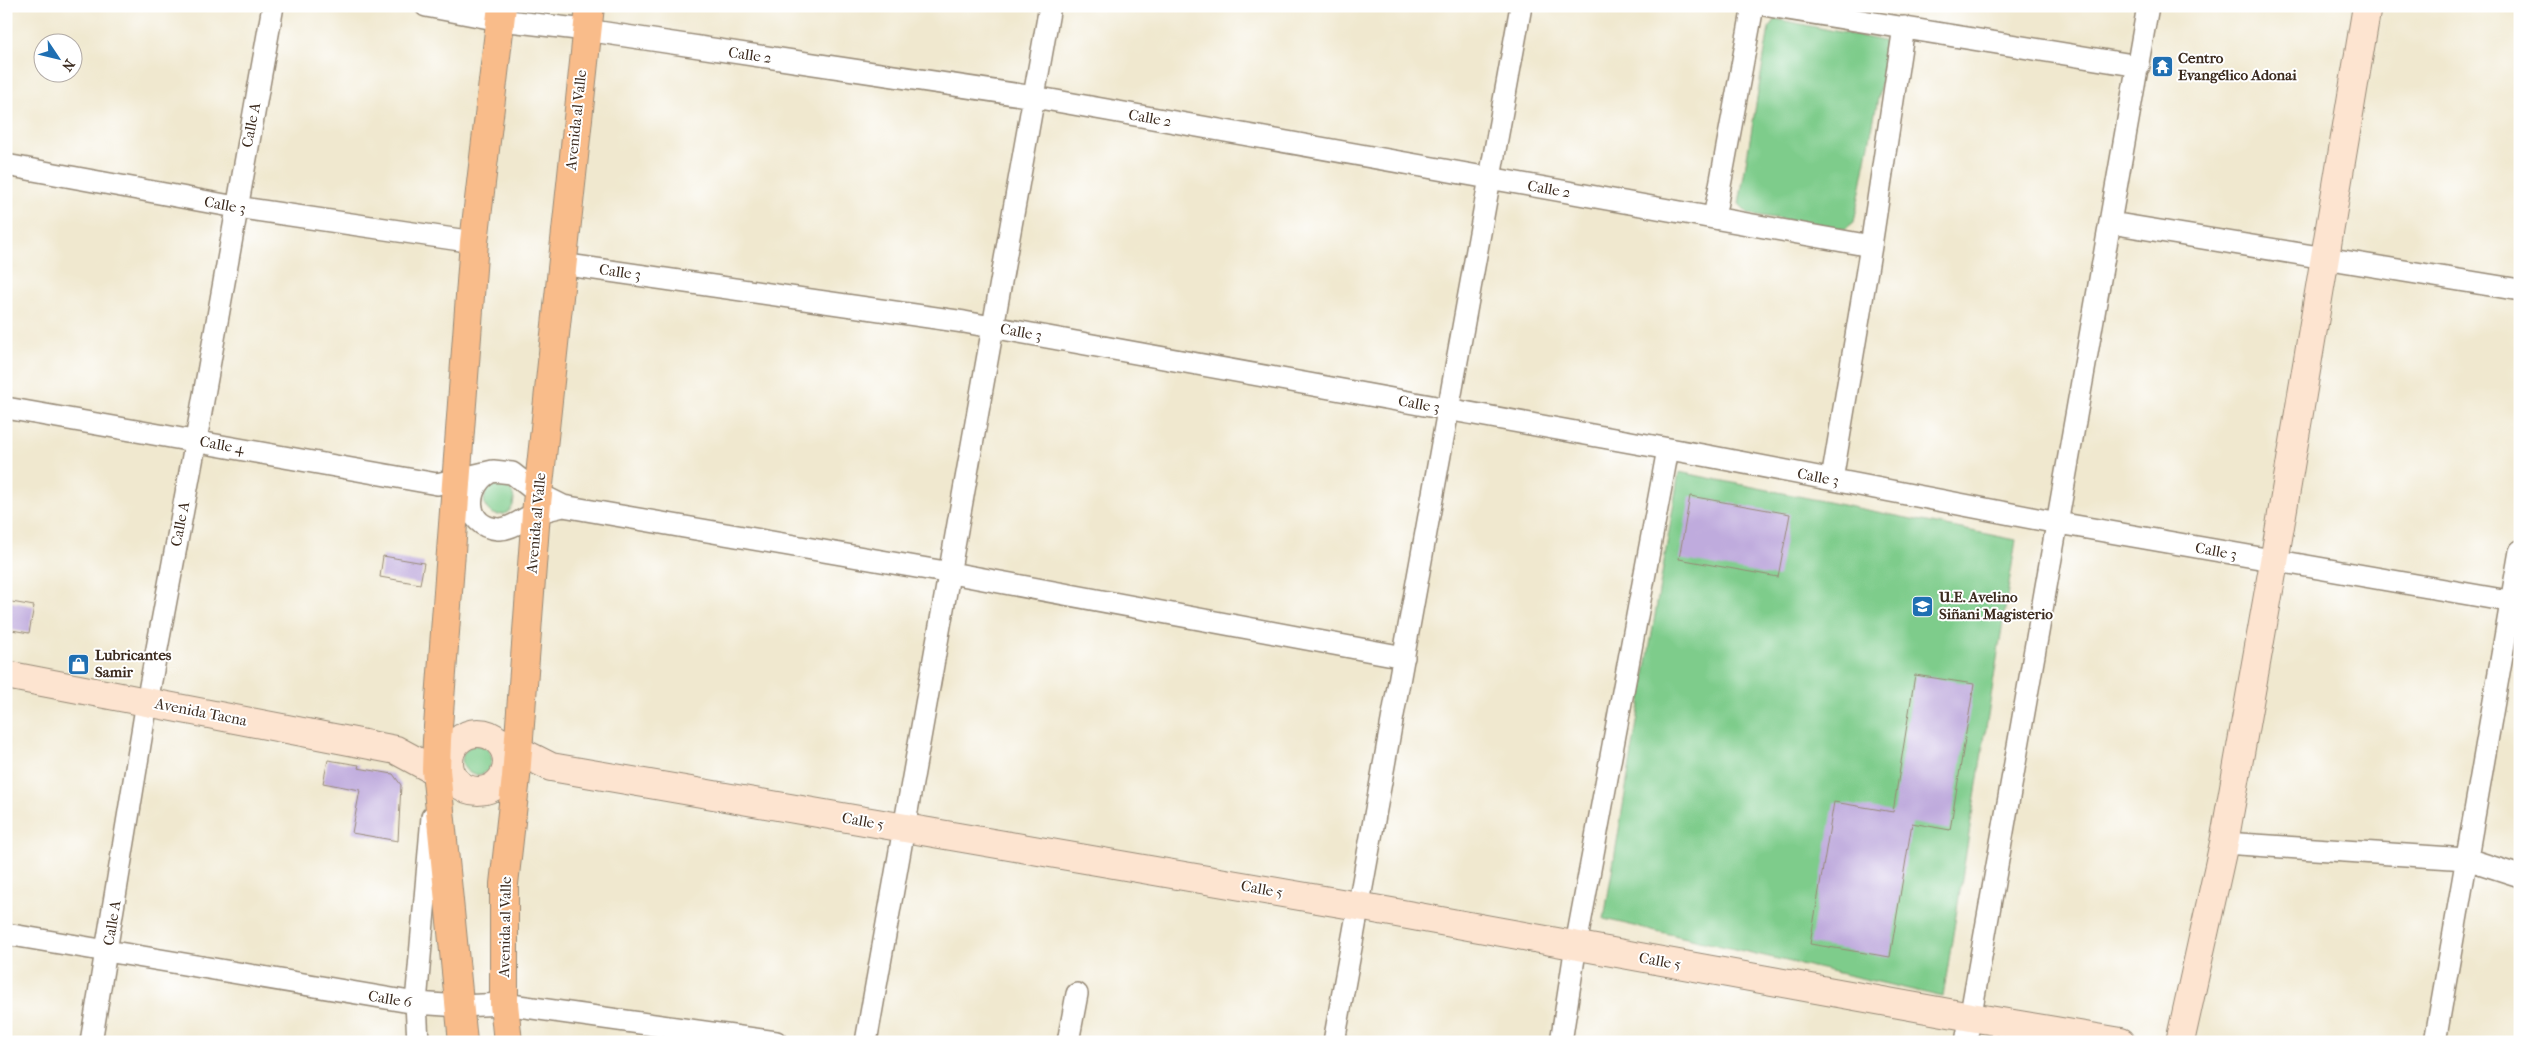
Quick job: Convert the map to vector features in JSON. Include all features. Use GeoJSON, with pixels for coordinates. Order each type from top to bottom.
{"type":"FeatureCollection","features":[{"type":"Feature","properties":{"kind":"main road"},"geometry":{"type":"LineString","coordinates":[[2180,1042],[2224,843],[2274,562],[2367,6]]}},
{"type":"Feature","properties":{"kind":"main road"},"geometry":{"type":"LineString","coordinates":[[463,1042],[436,770],[437,740],[449,487],[474,242],[501,13]]}},
{"type":"Feature","properties":{"kind":"main road","name":"Avenida al Valle"},"geometry":{"type":"LineString","coordinates":[[508,1042],[504,1004],[504,884],[508,763],[530,503],[561,264],[588,18]]}},
{"type":"Feature","properties":{"kind":"main road","name":"Avenida Tacna"},"geometry":{"type":"LineString","coordinates":[[6,675],[396,750],[459,784]]}},
{"type":"Feature","properties":{"kind":"main road"},"geometry":{"type":"LineString","coordinates":[[472,733],[481,733],[508,763],[484,790],[466,789],[459,784],[450,769],[451,751],[456,743],[472,733]]}},
{"type":"Feature","properties":{"kind":"main road","name":"Avenida Tacna"},"geometry":{"type":"LineString","coordinates":[[396,750],[472,733]]}},
{"type":"Feature","properties":{"kind":"main road","name":"Calle 5"},"geometry":{"type":"LineString","coordinates":[[508,763],[552,767],[1358,906],[1576,946],[1969,1030],[2121,1042]]}},
{"type":"Feature","properties":{"kind":"street","name":"Calle A"},"geometry":{"type":"LineString","coordinates":[[92,1042],[147,702],[196,440],[273,6]]}},
{"type":"Feature","properties":{"kind":"street","name":"Calle 2"},"geometry":{"type":"LineString","coordinates":[[426,6],[588,18],[1871,246]]}},
{"type":"Feature","properties":{"kind":"street"},"geometry":{"type":"LineString","coordinates":[[866,1042],[902,828],[951,573],[1050,6]]}},
{"type":"Feature","properties":{"kind":"street"},"geometry":{"type":"LineString","coordinates":[[1334,1042],[1492,179],[1521,6]]}},
{"type":"Feature","properties":{"kind":"street"},"geometry":{"type":"LineString","coordinates":[[1714,218],[1753,6]]}},
{"type":"Feature","properties":{"kind":"street"},"geometry":{"type":"LineString","coordinates":[[1769,6],[2139,66]]}},
{"type":"Feature","properties":{"kind":"street"},"geometry":{"type":"LineString","coordinates":[[1969,1030],[2148,6]]}},
{"type":"Feature","properties":{"kind":"street"},"geometry":{"type":"LineString","coordinates":[[1832,480],[1871,246],[1904,27]]}},
{"type":"Feature","properties":{"kind":"street","name":"Calle 3"},"geometry":{"type":"LineString","coordinates":[[6,165],[236,207],[474,242]]}},
{"type":"Feature","properties":{"kind":"street"},"geometry":{"type":"LineString","coordinates":[[2111,223],[2520,290]]}},
{"type":"Feature","properties":{"kind":"street","name":"Calle 3"},"geometry":{"type":"LineString","coordinates":[[561,264],[993,328],[1450,409],[2274,562],[2515,602]]}},
{"type":"Feature","properties":{"kind":"street","name":"Calle 4"},"geometry":{"type":"LineString","coordinates":[[6,408],[196,440],[449,487],[493,471]]}},
{"type":"Feature","properties":{"kind":"street"},"geometry":{"type":"LineString","coordinates":[[1561,1042],[1576,946],[1668,449]]}},
{"type":"Feature","properties":{"kind":"street"},"geometry":{"type":"LineString","coordinates":[[493,471],[512,473],[530,503],[514,525],[497,529],[481,522],[475,515],[471,498],[473,489],[484,475],[493,471]]}},
{"type":"Feature","properties":{"kind":"street","name":"Calle 4"},"geometry":{"type":"LineString","coordinates":[[449,487],[475,515]]}},
{"type":"Feature","properties":{"kind":"street"},"geometry":{"type":"LineString","coordinates":[[530,503],[563,506],[951,573],[1404,656]]}},
{"type":"Feature","properties":{"kind":"street"},"geometry":{"type":"LineString","coordinates":[[2435,1042],[2515,602],[2520,550]]}},
{"type":"Feature","properties":{"kind":"street"},"geometry":{"type":"LineString","coordinates":[[418,1042],[416,1004],[436,770]]}},
{"type":"Feature","properties":{"kind":"street"},"geometry":{"type":"LineString","coordinates":[[2224,843],[2467,859],[2520,876]]}},
{"type":"Feature","properties":{"kind":"street","name":"Calle 6"},"geometry":{"type":"LineString","coordinates":[[6,934],[416,1004],[460,1006],[504,1004],[776,1042]]}},
{"type":"Feature","properties":{"kind":"street"},"geometry":{"type":"LineString","coordinates":[[1068,1042],[1077,994]]}},
{"type":"Feature","properties":{"kind":"green space"},"geometry":{"type":"Polygon","coordinates":[[[1776,19],[1884,41],[1888,46],[1854,222],[1845,229],[1749,214],[1739,204],[1769,28],[1776,19]]]}},
{"type":"Feature","properties":{"kind":"green space"},"geometry":{"type":"Polygon","coordinates":[[[1679,472],[2016,540],[1943,997],[1604,919],[1679,472]]]}},
{"type":"Feature","properties":{"kind":"green space"},"geometry":{"type":"Polygon","coordinates":[[[499,485],[510,489],[514,500],[510,511],[499,515],[488,511],[484,500],[488,489],[499,485]]]}},
{"type":"Feature","properties":{"kind":"green space"},"geometry":{"type":"Polygon","coordinates":[[[477,745],[488,749],[492,760],[488,771],[477,775],[466,771],[462,760],[466,749],[477,745]]]}},
{"type":"Feature","properties":{"kind":"building"},"geometry":{"type":"Polygon","coordinates":[[[1690,496],[1790,514],[1778,577],[1679,559],[1690,496]]]}},
{"type":"Feature","properties":{"kind":"building"},"geometry":{"type":"Polygon","coordinates":[[[383,556],[424,563],[420,584],[380,577],[383,556]]]}},
{"type":"Feature","properties":{"kind":"building"},"geometry":{"type":"Polygon","coordinates":[[[6,601],[34,606],[29,633],[6,629],[6,601]]]}},
{"type":"Feature","properties":{"kind":"building"},"geometry":{"type":"Polygon","coordinates":[[[1915,675],[1974,684],[1950,830],[1912,823],[1890,957],[1810,944],[1834,802],[1893,812],[1915,675]]]}},
{"type":"Feature","properties":{"kind":"building"},"geometry":{"type":"Polygon","coordinates":[[[328,760],[359,765],[358,768],[393,774],[401,785],[398,841],[352,833],[360,790],[323,783],[328,760]]]}},
{"type":"Feature","properties":{"kind":"place","name":"Centro Evangélico Adonai"},"geometry":{"type":"Point","coordinates":[2162,67]}},
{"type":"Feature","properties":{"kind":"place","name":"U.E. Avelino Siñani Magisterio"},"geometry":{"type":"Point","coordinates":[1923,606]}},
{"type":"Feature","properties":{"kind":"place","name":"Lubricantes Samir"},"geometry":{"type":"Point","coordinates":[79,664]}}]}
